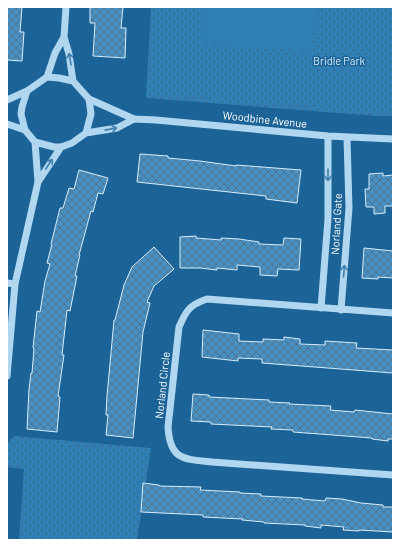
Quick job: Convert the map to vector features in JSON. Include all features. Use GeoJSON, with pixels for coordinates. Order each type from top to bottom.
{"type":"FeatureCollection","features":[{"type":"Feature","properties":{"kind":"street"},"geometry":{"type":"LineString","coordinates":[[66,7],[64,37],[69,54],[73,81]]}},
{"type":"Feature","properties":{"kind":"street"},"geometry":{"type":"LineString","coordinates":[[48,77],[55,53],[64,37]]}},
{"type":"Feature","properties":{"kind":"street"},"geometry":{"type":"LineString","coordinates":[[7,100],[27,91],[48,77],[73,81],[89,99],[91,114],[86,133],[72,143],[61,147],[54,147],[35,142],[25,130],[21,114],[27,91]]}},
{"type":"Feature","properties":{"kind":"street","name":"Woodbine Avenue"},"geometry":{"type":"LineString","coordinates":[[89,99],[134,119],[164,120],[347,138],[393,139]]}},
{"type":"Feature","properties":{"kind":"street","name":"Woodbine Avenue"},"geometry":{"type":"LineString","coordinates":[[86,133],[117,128],[134,119]]}},
{"type":"Feature","properties":{"kind":"street"},"geometry":{"type":"LineString","coordinates":[[7,124],[25,130]]}},
{"type":"Feature","properties":{"kind":"street","name":"Norland Gate"},"geometry":{"type":"LineString","coordinates":[[321,308],[328,219],[328,136]]}},
{"type":"Feature","properties":{"kind":"street","name":"Norland Gate"},"geometry":{"type":"LineString","coordinates":[[341,310],[349,208],[347,138]]}},
{"type":"Feature","properties":{"kind":"street"},"geometry":{"type":"LineString","coordinates":[[7,376],[15,284],[38,182],[35,142]]}},
{"type":"Feature","properties":{"kind":"street"},"geometry":{"type":"LineString","coordinates":[[38,182],[61,147]]}},
{"type":"Feature","properties":{"kind":"street"},"geometry":{"type":"LineString","coordinates":[[7,283],[15,284]]}},
{"type":"Feature","properties":{"kind":"street","name":"Norland Circle"},"geometry":{"type":"LineString","coordinates":[[393,313],[206,300],[194,303],[185,314],[179,327],[168,427],[169,441],[174,452],[184,458],[197,461],[393,475]]}},
{"type":"Feature","properties":{"kind":"green space","name":"Bridle Park"},"geometry":{"type":"Polygon","coordinates":[[[151,7],[393,7],[393,116],[146,98],[151,7]]]}},
{"type":"Feature","properties":{"kind":"green space"},"geometry":{"type":"Polygon","coordinates":[[[203,7],[316,7],[313,52],[201,44],[203,7]]]}},
{"type":"Feature","properties":{"kind":"green space"},"geometry":{"type":"Polygon","coordinates":[[[14,436],[151,448],[137,540],[19,540],[24,469],[7,467],[7,444],[14,436]]]}},
{"type":"Feature","properties":{"kind":"building"},"geometry":{"type":"Polygon","coordinates":[[[7,7],[22,7],[20,32],[24,32],[22,61],[7,60],[7,7]]]}},
{"type":"Feature","properties":{"kind":"building"},"geometry":{"type":"Polygon","coordinates":[[[90,7],[123,7],[121,28],[126,28],[125,58],[93,56],[95,23],[90,23],[90,7]]]}},
{"type":"Feature","properties":{"kind":"building"},"geometry":{"type":"Polygon","coordinates":[[[140,154],[168,156],[168,158],[236,166],[301,170],[297,203],[266,199],[266,196],[137,182],[140,154]]]}},
{"type":"Feature","properties":{"kind":"building"},"geometry":{"type":"Polygon","coordinates":[[[79,170],[108,178],[103,194],[98,193],[93,212],[91,211],[79,255],[75,276],[77,276],[70,311],[67,310],[62,355],[64,355],[58,396],[60,397],[57,432],[27,429],[29,389],[32,373],[37,311],[40,312],[45,281],[50,264],[47,263],[60,208],[63,208],[69,188],[74,189],[79,170]]]}},
{"type":"Feature","properties":{"kind":"building"},"geometry":{"type":"Polygon","coordinates":[[[383,173],[383,176],[393,175],[393,206],[385,206],[385,213],[374,214],[374,207],[366,207],[365,189],[369,189],[369,174],[383,173]]]}},
{"type":"Feature","properties":{"kind":"building"},"geometry":{"type":"Polygon","coordinates":[[[196,236],[196,238],[221,240],[221,238],[239,239],[259,242],[259,244],[283,245],[284,238],[301,239],[299,270],[278,269],[277,276],[260,275],[260,267],[237,265],[237,270],[217,268],[217,270],[180,268],[180,237],[196,236]]]}},
{"type":"Feature","properties":{"kind":"building"},"geometry":{"type":"Polygon","coordinates":[[[154,247],[174,269],[154,286],[147,302],[150,303],[143,332],[133,438],[106,435],[108,415],[106,415],[107,396],[114,320],[124,285],[132,267],[154,247]]]}},
{"type":"Feature","properties":{"kind":"building"},"geometry":{"type":"Polygon","coordinates":[[[364,248],[393,251],[393,278],[362,278],[364,248]]]}},
{"type":"Feature","properties":{"kind":"building"},"geometry":{"type":"Polygon","coordinates":[[[203,330],[239,334],[239,341],[263,342],[263,339],[284,340],[284,337],[300,339],[300,344],[325,345],[325,341],[357,343],[356,348],[393,350],[393,373],[262,363],[262,359],[238,358],[238,361],[202,357],[203,330]]]}},
{"type":"Feature","properties":{"kind":"building"},"geometry":{"type":"Polygon","coordinates":[[[193,394],[209,395],[209,397],[269,400],[269,402],[290,403],[289,404],[331,406],[330,410],[354,412],[355,410],[393,414],[393,439],[388,439],[388,441],[372,438],[293,432],[293,430],[271,429],[272,427],[211,424],[211,422],[191,421],[193,394]]]}},
{"type":"Feature","properties":{"kind":"building"},"geometry":{"type":"Polygon","coordinates":[[[143,483],[159,486],[201,487],[200,490],[261,494],[261,496],[325,501],[326,498],[342,499],[361,503],[383,505],[383,507],[393,507],[393,532],[343,530],[344,527],[321,525],[321,528],[305,525],[264,523],[242,520],[243,519],[203,517],[203,515],[141,512],[143,483]]]}}]}
